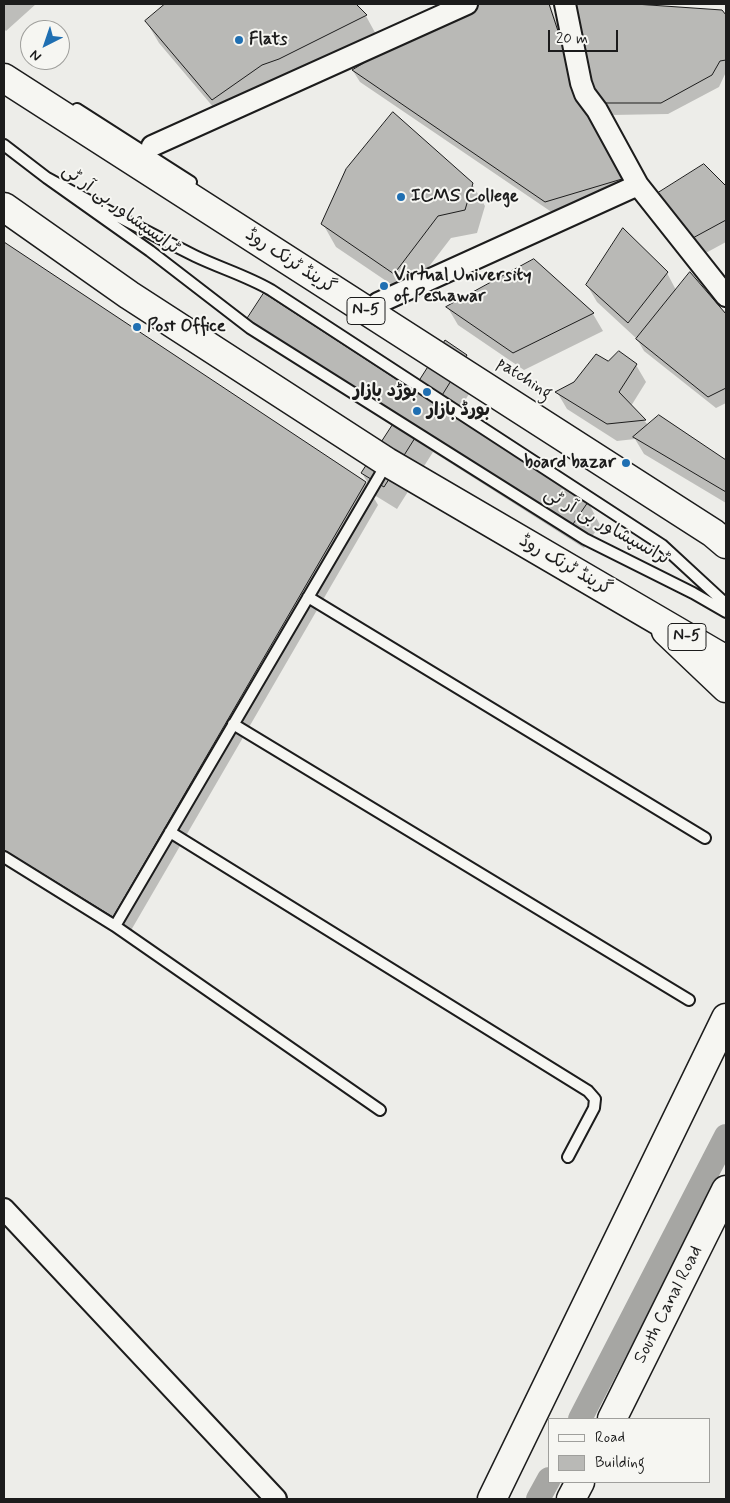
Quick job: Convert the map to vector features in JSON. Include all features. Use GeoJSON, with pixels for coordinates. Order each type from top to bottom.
{"type":"FeatureCollection","features":[{"type":"Feature","properties":{"kind":"main road","name":"گرینڈ ٹرنک روڈ"},"geometry":{"type":"LineString","coordinates":[[4,78],[319,273],[713,533],[721,535]]}},
{"type":"Feature","properties":{"kind":"main road","name":"گرینڈ ٹرنک روڈ"},"geometry":{"type":"LineString","coordinates":[[4,206],[129,295],[387,462],[726,660]]}},
{"type":"Feature","properties":{"kind":"main road"},"geometry":{"type":"LineString","coordinates":[[647,614],[726,688]]}},
{"type":"Feature","properties":{"kind":"main road"},"geometry":{"type":"LineString","coordinates":[[492,1499],[726,1018]]}},
{"type":"Feature","properties":{"kind":"main road","name":"South Canal Road"},"geometry":{"type":"LineString","coordinates":[[612,1418],[726,1190]]}},
{"type":"Feature","properties":{"kind":"main road"},"geometry":{"type":"LineString","coordinates":[[572,1499],[580,1483]]}},
{"type":"Feature","properties":{"kind":"street"},"geometry":{"type":"LineString","coordinates":[[152,146],[467,4]]}},
{"type":"Feature","properties":{"kind":"street"},"geometry":{"type":"LineString","coordinates":[[565,4],[580,83],[586,94],[597,110],[638,185],[726,296]]}},
{"type":"Feature","properties":{"kind":"street"},"geometry":{"type":"LineString","coordinates":[[378,303],[638,185]]}},
{"type":"Feature","properties":{"kind":"street"},"geometry":{"type":"LineString","coordinates":[[4,1209],[276,1499]]}},
{"type":"Feature","properties":{"kind":"lane"},"geometry":{"type":"LineString","coordinates":[[67,102],[200,188]]}},
{"type":"Feature","properties":{"kind":"lane"},"geometry":{"type":"LineString","coordinates":[[4,145],[47,178]]}},
{"type":"Feature","properties":{"kind":"lane","name":"ٹرانسپشاور بی آر ٹی"},"geometry":{"type":"LineString","coordinates":[[47,178],[188,252],[260,283],[662,545],[726,604]]}},
{"type":"Feature","properties":{"kind":"lane","name":"ٹرانسپشاور بی آر ٹی"},"geometry":{"type":"LineString","coordinates":[[47,178],[150,251],[250,328],[585,539],[685,589],[726,612]]}},
{"type":"Feature","properties":{"kind":"lane","name":"patching"},"geometry":{"type":"LineString","coordinates":[[551,417],[721,535]]}},
{"type":"Feature","properties":{"kind":"lane"},"geometry":{"type":"LineString","coordinates":[[115,926],[387,462]]}},
{"type":"Feature","properties":{"kind":"lane"},"geometry":{"type":"LineString","coordinates":[[308,597],[705,838]]}},
{"type":"Feature","properties":{"kind":"lane"},"geometry":{"type":"LineString","coordinates":[[233,724],[688,1000]]}},
{"type":"Feature","properties":{"kind":"lane"},"geometry":{"type":"LineString","coordinates":[[170,832],[588,1091],[595,1099],[594,1108],[568,1157]]}},
{"type":"Feature","properties":{"kind":"lane"},"geometry":{"type":"LineString","coordinates":[[4,857],[115,926],[380,1110]]}},
{"type":"Feature","properties":{"kind":"building","name":"Flats"},"geometry":{"type":"Polygon","coordinates":[[[165,4],[356,4],[367,15],[279,59],[262,65],[212,100],[145,21],[165,4]]]}},
{"type":"Feature","properties":{"kind":"building"},"geometry":{"type":"Polygon","coordinates":[[[481,4],[549,4],[565,52],[622,179],[545,202],[352,70],[404,39],[481,4]]]}},
{"type":"Feature","properties":{"kind":"building"},"geometry":{"type":"Polygon","coordinates":[[[565,4],[635,4],[722,10],[726,15],[726,60],[720,61],[712,75],[661,103],[605,103],[579,73],[565,4]]]}},
{"type":"Feature","properties":{"kind":"building","name":"ICMS College"},"geometry":{"type":"Polygon","coordinates":[[[393,112],[473,183],[465,210],[438,216],[394,274],[321,224],[346,169],[393,112]]]}},
{"type":"Feature","properties":{"kind":"building"},"geometry":{"type":"Polygon","coordinates":[[[704,164],[726,186],[726,220],[691,239],[658,193],[704,164]]]}},
{"type":"Feature","properties":{"kind":"building"},"geometry":{"type":"Polygon","coordinates":[[[623,228],[668,272],[628,323],[586,285],[623,228]]]}},
{"type":"Feature","properties":{"kind":"building"},"geometry":{"type":"Polygon","coordinates":[[[4,242],[366,482],[113,917],[4,850],[4,242]]]}},
{"type":"Feature","properties":{"kind":"building"},"geometry":{"type":"Polygon","coordinates":[[[534,259],[594,313],[513,353],[446,307],[534,259]]]}},
{"type":"Feature","properties":{"kind":"building"},"geometry":{"type":"Polygon","coordinates":[[[690,272],[726,314],[726,388],[708,397],[636,339],[690,272]]]}},
{"type":"Feature","properties":{"kind":"building","name":"بورڈ بازار"},"geometry":{"type":"Polygon","coordinates":[[[264,293],[413,390],[445,340],[467,355],[436,405],[588,502],[571,527],[420,430],[384,487],[361,473],[398,416],[247,319],[264,293]]]}},
{"type":"Feature","properties":{"kind":"building"},"geometry":{"type":"Polygon","coordinates":[[[619,351],[637,364],[619,392],[646,420],[607,424],[555,392],[574,382],[596,354],[608,361],[619,351]]]}},
{"type":"Feature","properties":{"kind":"building"},"geometry":{"type":"Polygon","coordinates":[[[659,415],[726,460],[726,492],[633,437],[659,415]]]}},
{"type":"Feature","properties":{"kind":"waterway"},"geometry":{"type":"LineString","coordinates":[[581,1418],[726,1136]]}},
{"type":"Feature","properties":{"kind":"waterway"},"geometry":{"type":"LineString","coordinates":[[538,1499],[548,1481]]}},
{"type":"Feature","properties":{"kind":"place","name":"Flats"},"geometry":{"type":"Point","coordinates":[239,40]}},
{"type":"Feature","properties":{"kind":"place","name":"ICMS College"},"geometry":{"type":"Point","coordinates":[401,197]}},
{"type":"Feature","properties":{"kind":"place","name":"Virtual University of Peshawar"},"geometry":{"type":"Point","coordinates":[384,286]}},
{"type":"Feature","properties":{"kind":"place","name":"Post Office"},"geometry":{"type":"Point","coordinates":[137,327]}},
{"type":"Feature","properties":{"kind":"place","name":"بوڑد بازار"},"geometry":{"type":"Point","coordinates":[427,392]}},
{"type":"Feature","properties":{"kind":"place","name":"بورڈ بازار"},"geometry":{"type":"Point","coordinates":[417,411]}},
{"type":"Feature","properties":{"kind":"place","name":"board bazar"},"geometry":{"type":"Point","coordinates":[626,463]}}]}
